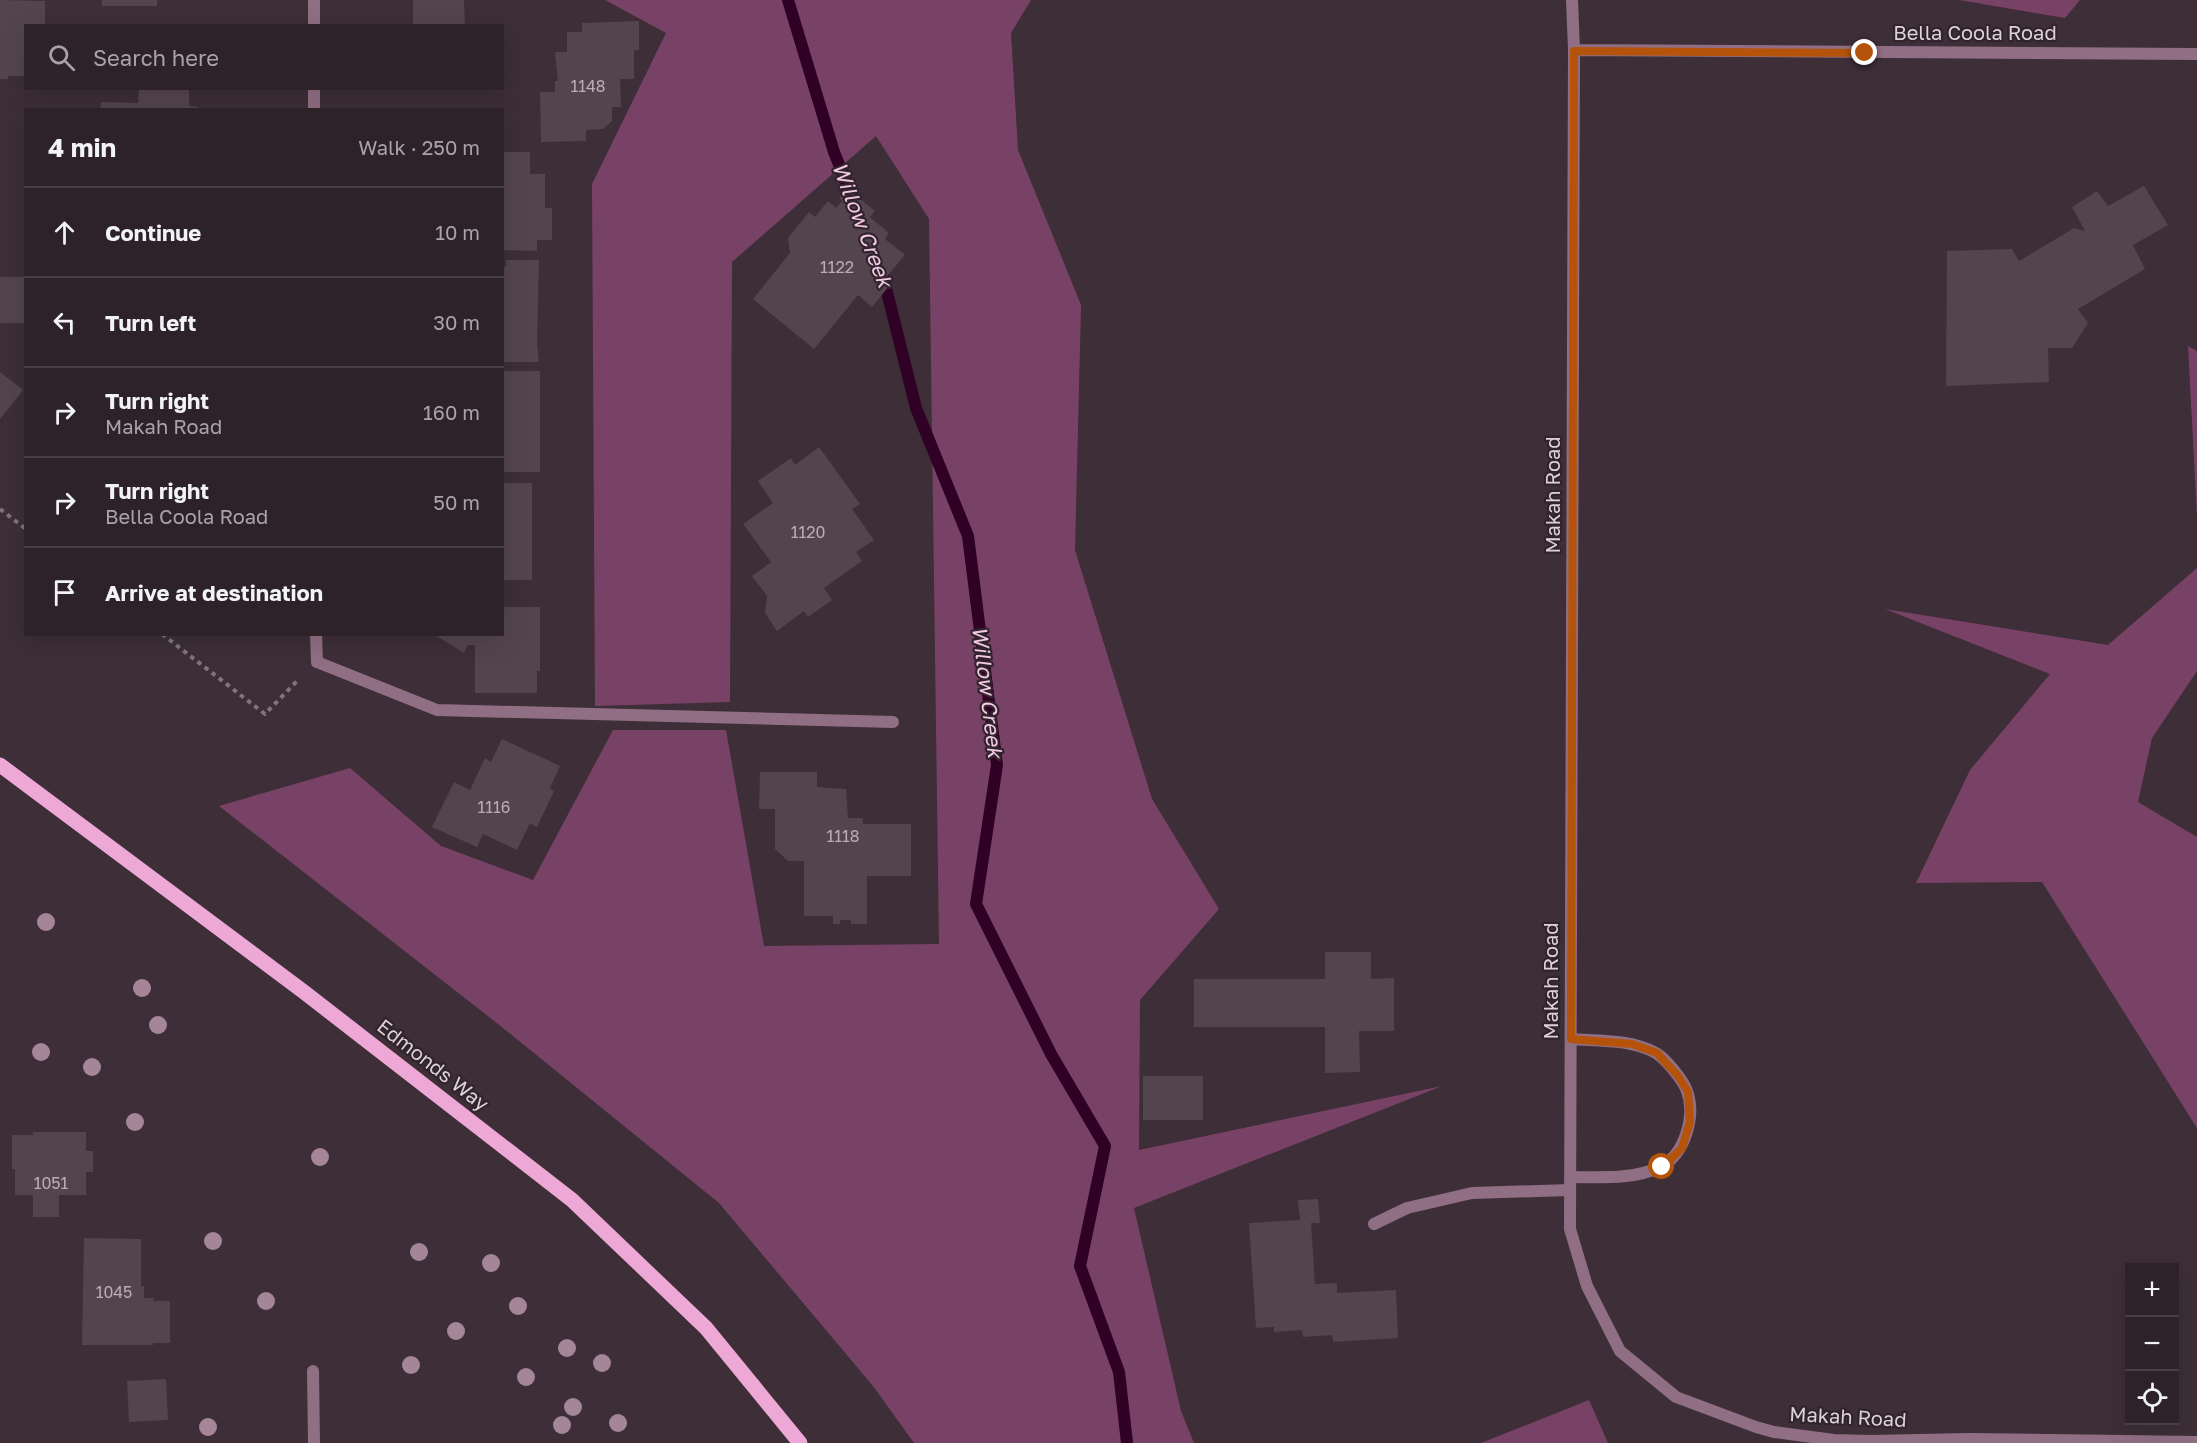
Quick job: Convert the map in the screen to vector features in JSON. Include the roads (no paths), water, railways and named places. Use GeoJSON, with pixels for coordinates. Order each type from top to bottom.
{"type":"FeatureCollection","features":[{"type":"Feature","properties":{"kind":"main road","name":"Edmonds Way"},"geometry":{"type":"LineString","coordinates":[[0,765],[295,985],[572,1200],[706,1328],[800,1443]]}},
{"type":"Feature","properties":{"kind":"street"},"geometry":{"type":"LineString","coordinates":[[314,0],[314,24]]}},
{"type":"Feature","properties":{"kind":"street","name":"Makah Road"},"geometry":{"type":"LineString","coordinates":[[1572,0],[1574,51],[1570,1229],[1587,1286],[1620,1351],[1676,1397],[1774,1432],[1834,1440],[1862,1441],[2197,1442]]}},
{"type":"Feature","properties":{"kind":"street","name":"Bella Coola Road"},"geometry":{"type":"LineString","coordinates":[[1574,51],[2197,54]]}},
{"type":"Feature","properties":{"kind":"street"},"geometry":{"type":"LineString","coordinates":[[314,90],[314,108]]}},
{"type":"Feature","properties":{"kind":"street"},"geometry":{"type":"LineString","coordinates":[[316,636],[316,662],[437,710],[893,722]]}},
{"type":"Feature","properties":{"kind":"street"},"geometry":{"type":"LineString","coordinates":[[1374,1224],[1407,1208],[1472,1193],[1629,1176],[1662,1167],[1682,1148],[1690,1122],[1688,1092],[1678,1076],[1657,1053],[1632,1044],[1571,1039]]}},
{"type":"Feature","properties":{"kind":"street"},"geometry":{"type":"LineString","coordinates":[[313,1371],[314,1443]]}},
{"type":"Feature","properties":{"kind":"waterway","name":"Willow Creek"},"geometry":{"type":"LineString","coordinates":[[788,0],[834,152],[855,204]]}},
{"type":"Feature","properties":{"kind":"waterway","name":"Willow Creek"},"geometry":{"type":"LineString","coordinates":[[880,264],[916,408],[968,536],[997,765],[976,904],[1051,1054],[1105,1146],[1080,1266],[1119,1372],[1127,1443]]}}]}
